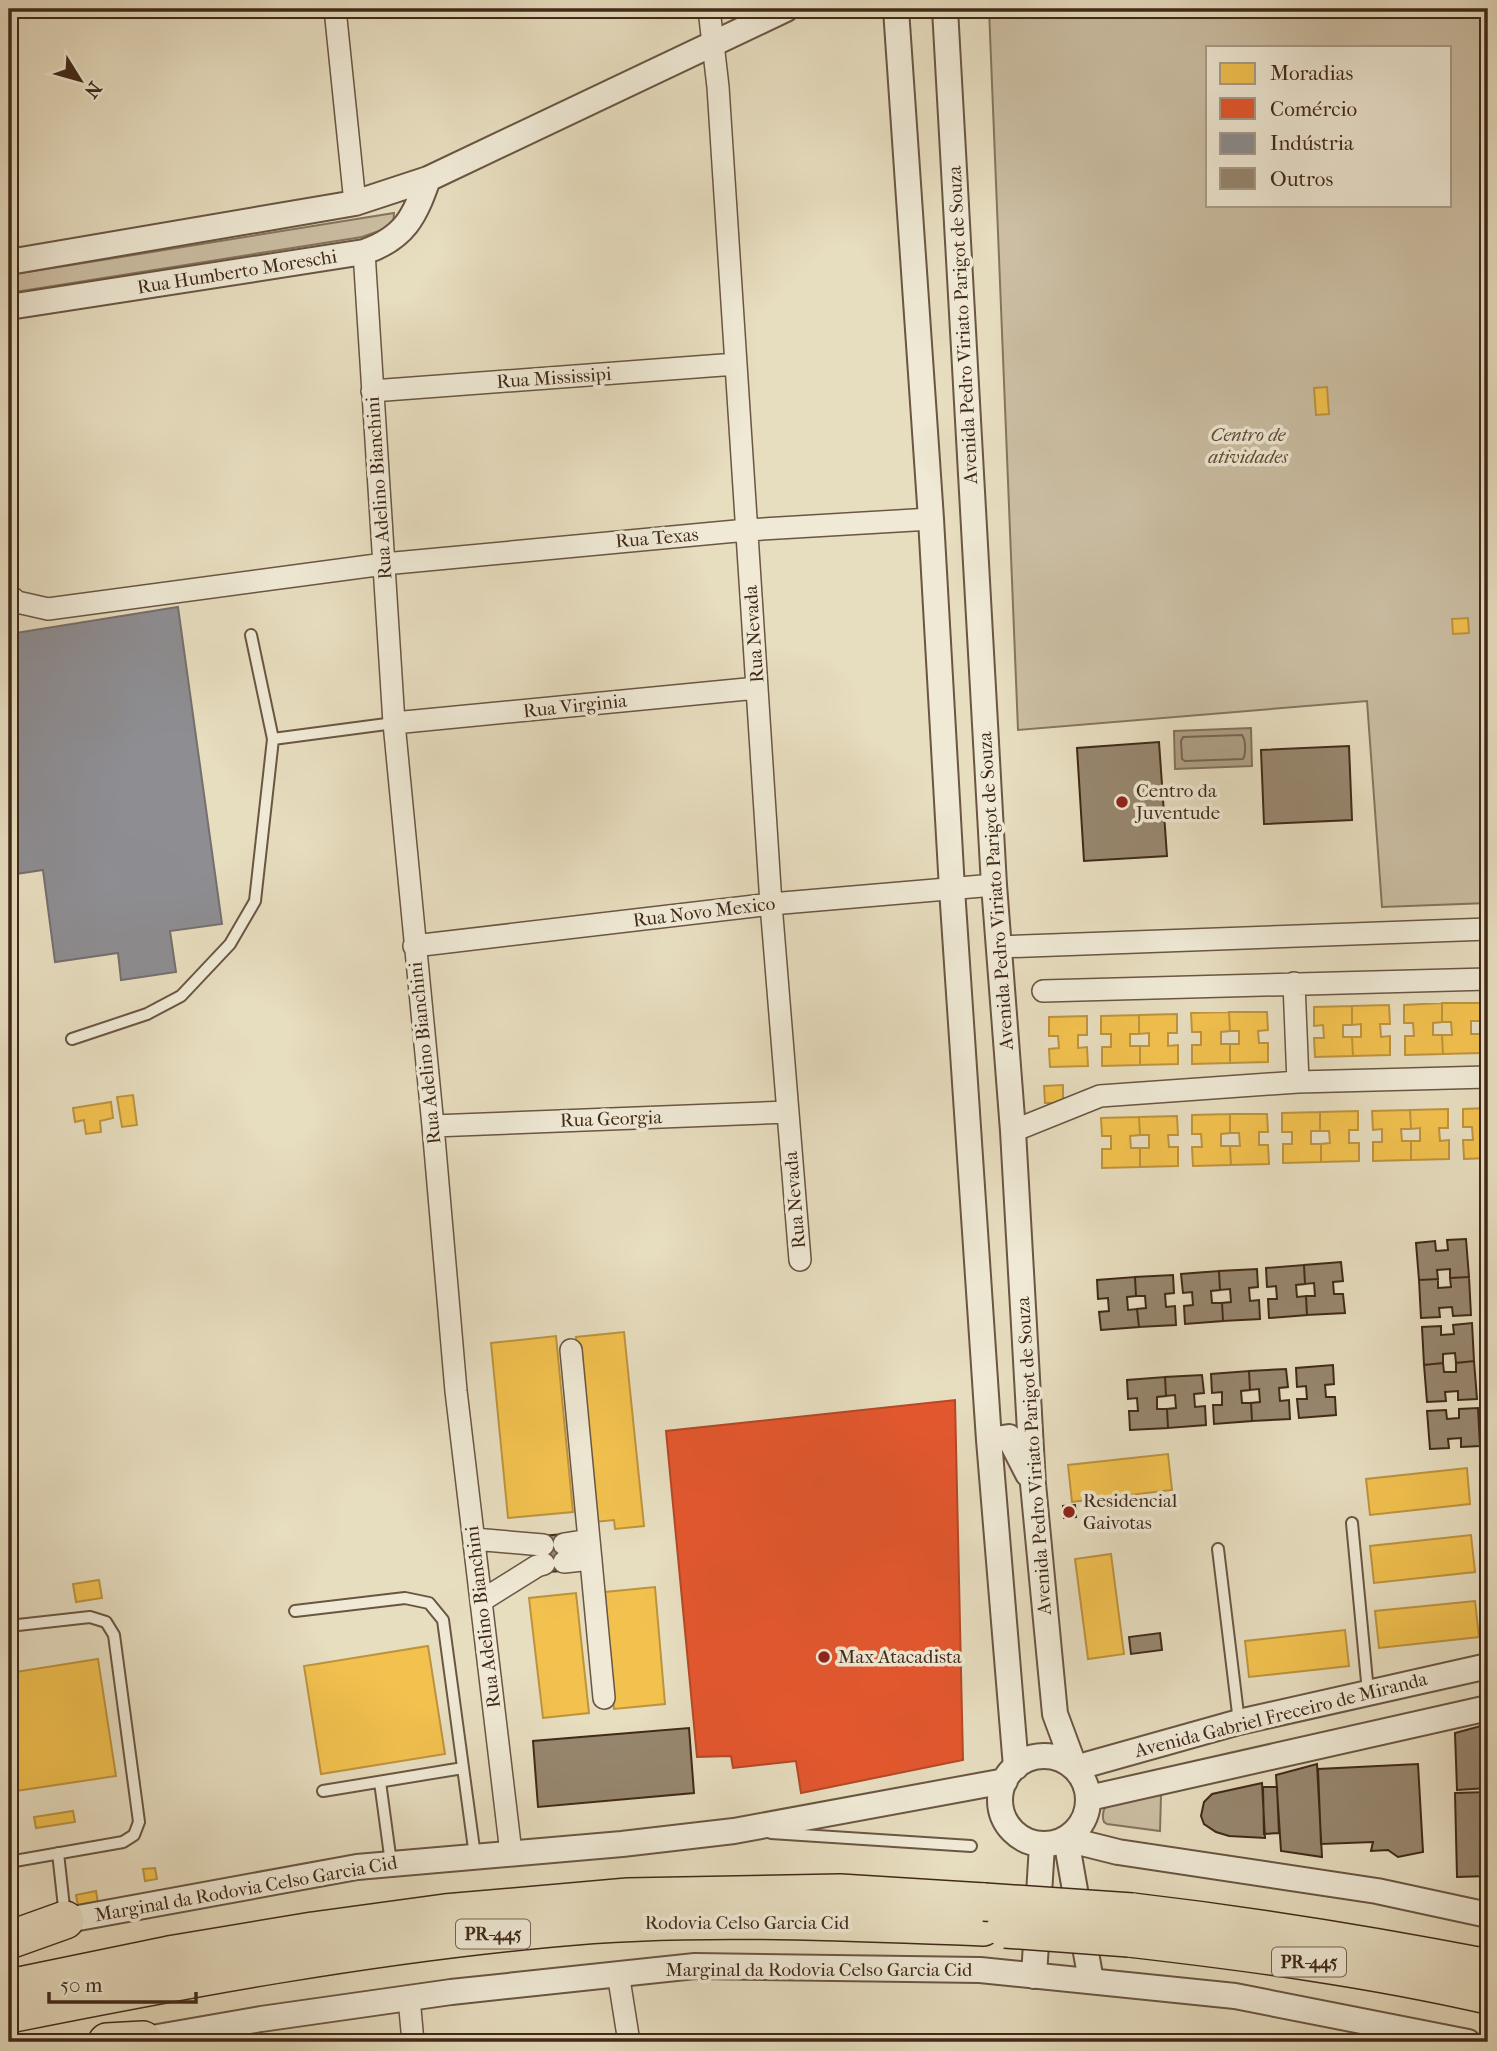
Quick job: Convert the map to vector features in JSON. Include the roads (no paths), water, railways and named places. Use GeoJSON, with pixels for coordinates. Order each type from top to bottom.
{"type":"FeatureCollection","features":[{"type":"Feature","properties":{"kind":"highway","name":"Rodovia Celso Garcia Cid"},"geometry":{"type":"LineString","coordinates":[[9,1988],[169,1955],[444,1913],[628,1897],[840,1893],[984,1914],[1131,1925],[1281,1931],[1488,1968]]}},
{"type":"Feature","properties":{"kind":"highway","name":"Rodovia Celso Garcia Cid"},"geometry":{"type":"LineString","coordinates":[[9,2014],[175,1981],[365,1949],[553,1927],[667,1921],[984,1914]]}},
{"type":"Feature","properties":{"kind":"highway"},"geometry":{"type":"LineString","coordinates":[[9,1940],[65,1920]]}},
{"type":"Feature","properties":{"kind":"highway","name":"Rodovia Celso Garcia Cid"},"geometry":{"type":"LineString","coordinates":[[1131,1925],[1246,1951],[1488,1994]]}},
{"type":"Feature","properties":{"kind":"highway"},"geometry":{"type":"LineString","coordinates":[[107,2042],[135,2041]]}},
{"type":"Feature","properties":{"kind":"street"},"geometry":{"type":"LineString","coordinates":[[335,9],[355,203]]}},
{"type":"Feature","properties":{"kind":"street","name":"Rua Nevada"},"geometry":{"type":"LineString","coordinates":[[709,9],[718,87],[771,904],[800,1260]]}},
{"type":"Feature","properties":{"kind":"street"},"geometry":{"type":"LineString","coordinates":[[9,262],[355,203],[428,179],[786,9]]}},
{"type":"Feature","properties":{"kind":"street"},"geometry":{"type":"LineString","coordinates":[[895,9],[1010,1774],[1000,1800],[1004,1819],[1016,1834],[1033,1843],[1054,1842],[1377,1891],[1488,1915]]}},
{"type":"Feature","properties":{"kind":"street","name":"Avenida Pedro Viriato Parigot de Souza"},"geometry":{"type":"LineString","coordinates":[[945,9],[993,886],[1013,1131],[1033,1484],[1055,1714],[1075,1768]]}},
{"type":"Feature","properties":{"kind":"street","name":"Rua Humberto Moreschi"},"geometry":{"type":"LineString","coordinates":[[9,307],[364,252],[391,239],[416,214],[428,179]]}},
{"type":"Feature","properties":{"kind":"street","name":"Rua Adelino Bianchini"},"geometry":{"type":"LineString","coordinates":[[364,252],[394,723],[414,946],[457,1391],[510,1853]]}},
{"type":"Feature","properties":{"kind":"street","name":"Rua Mississipi"},"geometry":{"type":"LineString","coordinates":[[372,391],[736,364]]}},
{"type":"Feature","properties":{"kind":"street","name":"Rua Texas"},"geometry":{"type":"LineString","coordinates":[[9,595],[17,602],[48,610],[384,564],[747,530],[930,519]]}},
{"type":"Feature","properties":{"kind":"street","name":"Rua Virginia"},"geometry":{"type":"LineString","coordinates":[[394,723],[757,688]]}},
{"type":"Feature","properties":{"kind":"street","name":"Rua Novo Mexico"},"geometry":{"type":"LineString","coordinates":[[414,946],[771,904],[993,886]]}},
{"type":"Feature","properties":{"kind":"street"},"geometry":{"type":"LineString","coordinates":[[999,947],[1488,929]]}},
{"type":"Feature","properties":{"kind":"street"},"geometry":{"type":"LineString","coordinates":[[1043,991],[1488,979]]}},
{"type":"Feature","properties":{"kind":"street"},"geometry":{"type":"LineString","coordinates":[[1294,983],[1298,1082]]}},
{"type":"Feature","properties":{"kind":"street"},"geometry":{"type":"LineString","coordinates":[[1013,1131],[1100,1096],[1298,1082],[1488,1077]]}},
{"type":"Feature","properties":{"kind":"street","name":"Rua Georgia"},"geometry":{"type":"LineString","coordinates":[[433,1126],[788,1112]]}},
{"type":"Feature","properties":{"kind":"street"},"geometry":{"type":"LineString","coordinates":[[571,1350],[604,1698]]}},
{"type":"Feature","properties":{"kind":"street"},"geometry":{"type":"LineString","coordinates":[[989,1440],[1009,1437],[1033,1484]]}},
{"type":"Feature","properties":{"kind":"street"},"geometry":{"type":"LineString","coordinates":[[474,1539],[554,1554],[590,1550]]}},
{"type":"Feature","properties":{"kind":"street"},"geometry":{"type":"LineString","coordinates":[[481,1601],[554,1554]]}},
{"type":"Feature","properties":{"kind":"street","name":"Avenida Gabriel Freceiro de Miranda"},"geometry":{"type":"LineString","coordinates":[[1075,1768],[1239,1722],[1488,1666]]}},
{"type":"Feature","properties":{"kind":"street","name":"Avenida Gabriel Freceiro de Miranda"},"geometry":{"type":"LineString","coordinates":[[1088,1798],[1488,1709]]}},
{"type":"Feature","properties":{"kind":"street"},"geometry":{"type":"LineString","coordinates":[[734,1831],[1010,1774],[1025,1761],[1046,1756],[1075,1768],[1087,1787],[1085,1817],[1074,1833],[1054,1842]]}},
{"type":"Feature","properties":{"kind":"street","name":"Marginal da Rodovia Celso Garcia Cid"},"geometry":{"type":"LineString","coordinates":[[9,1931],[356,1867],[734,1831]]}},
{"type":"Feature","properties":{"kind":"street"},"geometry":{"type":"LineString","coordinates":[[1034,1976],[1054,1842]]}},
{"type":"Feature","properties":{"kind":"street"},"geometry":{"type":"LineString","coordinates":[[1054,1842],[1091,1981]]}},
{"type":"Feature","properties":{"kind":"street","name":"Marginal da Rodovia Celso Garcia Cid"},"geometry":{"type":"LineString","coordinates":[[135,2041],[261,2019],[408,1998],[695,1966],[980,1970],[1235,1996],[1430,2039],[1468,2042]]}},
{"type":"Feature","properties":{"kind":"street"},"geometry":{"type":"LineString","coordinates":[[618,1973],[629,2042]]}},
{"type":"Feature","properties":{"kind":"street"},"geometry":{"type":"LineString","coordinates":[[408,1998],[413,2042]]}},
{"type":"Feature","properties":{"kind":"lane"},"geometry":{"type":"LineString","coordinates":[[72,1040],[147,1014],[181,996],[230,944],[255,901],[273,738],[251,635]]}},
{"type":"Feature","properties":{"kind":"lane"},"geometry":{"type":"LineString","coordinates":[[273,738],[394,723]]}},
{"type":"Feature","properties":{"kind":"lane"},"geometry":{"type":"LineString","coordinates":[[1352,1524],[1368,1692]]}},
{"type":"Feature","properties":{"kind":"lane"},"geometry":{"type":"LineString","coordinates":[[1217,1549],[1239,1722]]}},
{"type":"Feature","properties":{"kind":"lane"},"geometry":{"type":"LineString","coordinates":[[295,1611],[405,1598],[429,1603],[443,1620],[475,1856]]}},
{"type":"Feature","properties":{"kind":"lane"},"geometry":{"type":"LineString","coordinates":[[9,1626],[90,1617],[106,1622],[114,1635],[139,1822],[134,1835],[123,1842],[9,1861]]}},
{"type":"Feature","properties":{"kind":"lane"},"geometry":{"type":"LineString","coordinates":[[323,1791],[463,1768]]}},
{"type":"Feature","properties":{"kind":"lane"},"geometry":{"type":"LineString","coordinates":[[380,1782],[391,1863]]}},
{"type":"Feature","properties":{"kind":"lane"},"geometry":{"type":"LineString","coordinates":[[734,1831],[971,1846]]}},
{"type":"Feature","properties":{"kind":"lane"},"geometry":{"type":"LineString","coordinates":[[58,1853],[65,1920]]}},
{"type":"Feature","properties":{"kind":"water"},"geometry":{"type":"Polygon","coordinates":[[[1251,728],[1252,766],[1175,769],[1174,731],[1251,728]]]}},
{"type":"Feature","properties":{"kind":"place","name":"Centro da Juventude"},"geometry":{"type":"Point","coordinates":[1122,802]}},
{"type":"Feature","properties":{"kind":"place","name":"Residencial Gaivotas"},"geometry":{"type":"Point","coordinates":[1069,1512]}},
{"type":"Feature","properties":{"kind":"place","name":"Max Atacadista"},"geometry":{"type":"Point","coordinates":[824,1657]}},
{"type":"Feature","properties":{"kind":"park label","name":"Centro de atividades"},"geometry":{"type":"Point","coordinates":[1248,446]}}]}
